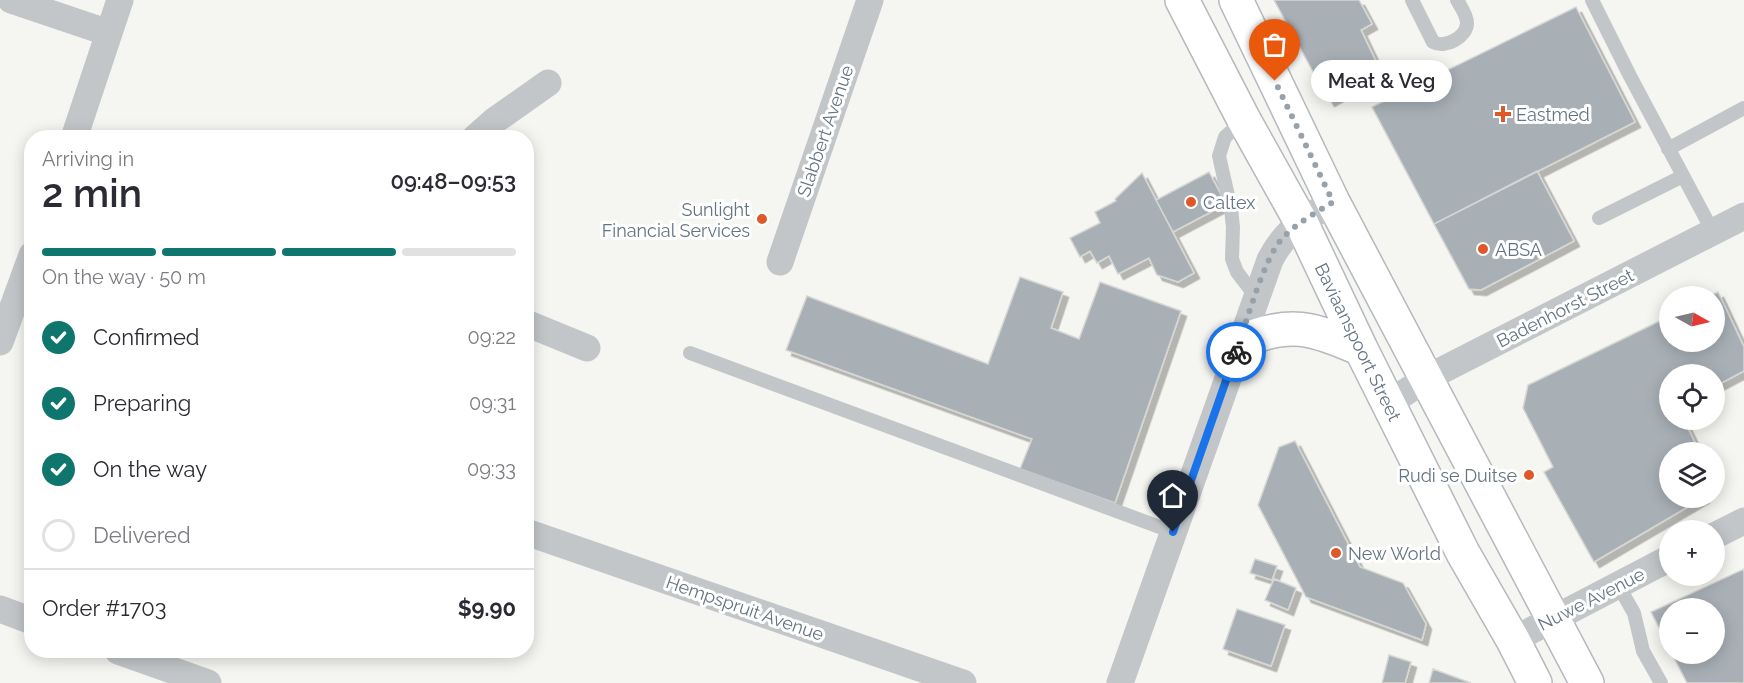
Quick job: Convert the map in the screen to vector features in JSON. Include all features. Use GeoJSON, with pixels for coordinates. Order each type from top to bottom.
{"type":"FeatureCollection","features":[{"type":"Feature","properties":{"kind":"main road","name":"Baviaanspoort Street"},"geometry":{"type":"LineString","coordinates":[[1182,0],[1244,120],[1301,222],[1361,349],[1463,553],[1513,640],[1534,683]]}},
{"type":"Feature","properties":{"kind":"main road"},"geometry":{"type":"LineString","coordinates":[[1236,0],[1333,202],[1587,683]]}},
{"type":"Feature","properties":{"kind":"main road"},"geometry":{"type":"LineString","coordinates":[[1239,342],[1274,329],[1304,329],[1361,349]]}},
{"type":"Feature","properties":{"kind":"street"},"geometry":{"type":"LineString","coordinates":[[12,0],[109,33]]}},
{"type":"Feature","properties":{"kind":"street"},"geometry":{"type":"LineString","coordinates":[[77,130],[120,0]]}},
{"type":"Feature","properties":{"kind":"street","name":"Slabbert Avenue"},"geometry":{"type":"LineString","coordinates":[[780,262],[870,0]]}},
{"type":"Feature","properties":{"kind":"street"},"geometry":{"type":"LineString","coordinates":[[484,130],[548,83]]}},
{"type":"Feature","properties":{"kind":"street"},"geometry":{"type":"LineString","coordinates":[[1120,683],[1266,270],[1280,241],[1301,222],[1333,202]]}},
{"type":"Feature","properties":{"kind":"street","name":"Badenhorst Street"},"geometry":{"type":"LineString","coordinates":[[1388,404],[1425,380],[1744,216]]}},
{"type":"Feature","properties":{"kind":"street"},"geometry":{"type":"LineString","coordinates":[[0,342],[24,277]]}},
{"type":"Feature","properties":{"kind":"street"},"geometry":{"type":"LineString","coordinates":[[534,326],[587,348]]}},
{"type":"Feature","properties":{"kind":"street"},"geometry":{"type":"LineString","coordinates":[[1725,530],[1744,520]]}},
{"type":"Feature","properties":{"kind":"street","name":"Hempspruit Avenue"},"geometry":{"type":"LineString","coordinates":[[534,535],[963,683]]}},
{"type":"Feature","properties":{"kind":"street","name":"Nuwe Avenue"},"geometry":{"type":"LineString","coordinates":[[1513,640],[1659,564]]}},
{"type":"Feature","properties":{"kind":"street"},"geometry":{"type":"LineString","coordinates":[[0,609],[24,618]]}},
{"type":"Feature","properties":{"kind":"street"},"geometry":{"type":"LineString","coordinates":[[138,658],[208,683]]}},
{"type":"Feature","properties":{"kind":"lane"},"geometry":{"type":"LineString","coordinates":[[1413,0],[1433,42],[1439,46],[1446,45],[1464,34],[1467,26],[1466,17],[1457,0]]}},
{"type":"Feature","properties":{"kind":"lane"},"geometry":{"type":"LineString","coordinates":[[1592,0],[1713,232]]}},
{"type":"Feature","properties":{"kind":"lane"},"geometry":{"type":"LineString","coordinates":[[1668,148],[1744,108]]}},
{"type":"Feature","properties":{"kind":"lane"},"geometry":{"type":"LineString","coordinates":[[1244,120],[1225,137],[1220,156],[1233,227],[1232,259],[1237,272],[1256,297]]}},
{"type":"Feature","properties":{"kind":"lane"},"geometry":{"type":"LineString","coordinates":[[1599,218],[1683,176]]}},
{"type":"Feature","properties":{"kind":"lane"},"geometry":{"type":"LineString","coordinates":[[690,353],[1173,532]]}},
{"type":"Feature","properties":{"kind":"lane"},"geometry":{"type":"LineString","coordinates":[[1618,585],[1634,613],[1643,651],[1661,683]]}},
{"type":"Feature","properties":{"kind":"building"},"geometry":{"type":"Polygon","coordinates":[[[1274,0],[1359,0],[1372,24],[1361,30],[1381,72],[1329,101],[1274,0]]]}},
{"type":"Feature","properties":{"kind":"building","name":"Eastmed"},"geometry":{"type":"Polygon","coordinates":[[[1576,7],[1635,122],[1434,224],[1372,107],[1576,7]]]}},
{"type":"Feature","properties":{"kind":"building"},"geometry":{"type":"Polygon","coordinates":[[[1537,171],[1574,241],[1481,290],[1469,289],[1434,224],[1537,171]]]}},
{"type":"Feature","properties":{"kind":"building","name":"Caltex"},"geometry":{"type":"Polygon","coordinates":[[[1209,172],[1226,204],[1173,232],[1156,200],[1209,172]]]}},
{"type":"Feature","properties":{"kind":"building"},"geometry":{"type":"Polygon","coordinates":[[[1142,173],[1194,273],[1178,282],[1157,275],[1149,258],[1118,274],[1109,256],[1097,263],[1090,251],[1080,257],[1070,238],[1100,223],[1095,212],[1116,201],[1115,199],[1142,173]]]}},
{"type":"Feature","properties":{"kind":"building"},"geometry":{"type":"Polygon","coordinates":[[[1020,277],[1063,292],[1051,328],[1079,339],[1100,282],[1181,311],[1115,503],[1020,469],[1032,439],[786,350],[807,296],[988,364],[1020,277]]]}},
{"type":"Feature","properties":{"kind":"building"},"geometry":{"type":"Polygon","coordinates":[[[1725,307],[1744,347],[1744,371],[1725,381],[1725,364],[1659,364],[1659,430],[1689,430],[1695,442],[1659,442],[1659,508],[1686,508],[1666,520],[1659,520],[1659,524],[1594,562],[1544,472],[1553,467],[1523,408],[1528,385],[1659,321],[1659,352],[1725,352],[1725,307]]]}},
{"type":"Feature","properties":{"kind":"building"},"geometry":{"type":"Polygon","coordinates":[[[1295,441],[1360,567],[1403,583],[1426,624],[1422,640],[1306,597],[1258,505],[1279,447],[1295,441]]]}},
{"type":"Feature","properties":{"kind":"building"},"geometry":{"type":"Polygon","coordinates":[[[1255,559],[1277,566],[1272,580],[1250,573],[1255,559]]]}},
{"type":"Feature","properties":{"kind":"building"},"geometry":{"type":"Polygon","coordinates":[[[1744,569],[1744,683],[1687,683],[1677,664],[1725,664],[1725,598],[1681,598],[1707,586],[1725,586],[1725,578],[1744,569]]]}},
{"type":"Feature","properties":{"kind":"building"},"geometry":{"type":"Polygon","coordinates":[[[1274,579],[1296,588],[1288,610],[1265,600],[1274,579]]]}},
{"type":"Feature","properties":{"kind":"building"},"geometry":{"type":"Polygon","coordinates":[[[1659,608],[1659,628],[1651,612],[1659,608]]]}},
{"type":"Feature","properties":{"kind":"building"},"geometry":{"type":"Polygon","coordinates":[[[1237,609],[1285,625],[1271,666],[1223,649],[1237,609]]]}},
{"type":"Feature","properties":{"kind":"building"},"geometry":{"type":"Polygon","coordinates":[[[1389,655],[1411,662],[1405,683],[1382,683],[1389,655]]]}},
{"type":"Feature","properties":{"kind":"building"},"geometry":{"type":"Polygon","coordinates":[[[1433,669],[1471,683],[1429,683],[1433,669]]]}},
{"type":"Feature","properties":{"kind":"way so far"},"geometry":{"type":"LineString","coordinates":[[1236,352],[1262,279],[1280,241],[1301,222],[1333,202],[1275,81]]}},
{"type":"Feature","properties":{"kind":"place","name":"Meat & Veg"},"geometry":{"type":"Point","coordinates":[1275,81]}},
{"type":"Feature","properties":{"kind":"place","name":"Eastmed"},"geometry":{"type":"Point","coordinates":[1503,114]}},
{"type":"Feature","properties":{"kind":"place","name":"Caltex"},"geometry":{"type":"Point","coordinates":[1191,202]}},
{"type":"Feature","properties":{"kind":"place","name":"Sunlight Financial Services"},"geometry":{"type":"Point","coordinates":[762,219]}},
{"type":"Feature","properties":{"kind":"place","name":"ABSA"},"geometry":{"type":"Point","coordinates":[1483,249]}},
{"type":"Feature","properties":{"kind":"place","name":"Rudi se Duitse"},"geometry":{"type":"Point","coordinates":[1529,475]}},
{"type":"Feature","properties":{"kind":"place","name":"New World"},"geometry":{"type":"Point","coordinates":[1336,553]}},
{"type":"Feature","properties":{"kind":"route"},"geometry":{"type":"LineString","coordinates":[[1173,532],[1236,352]]}}]}
